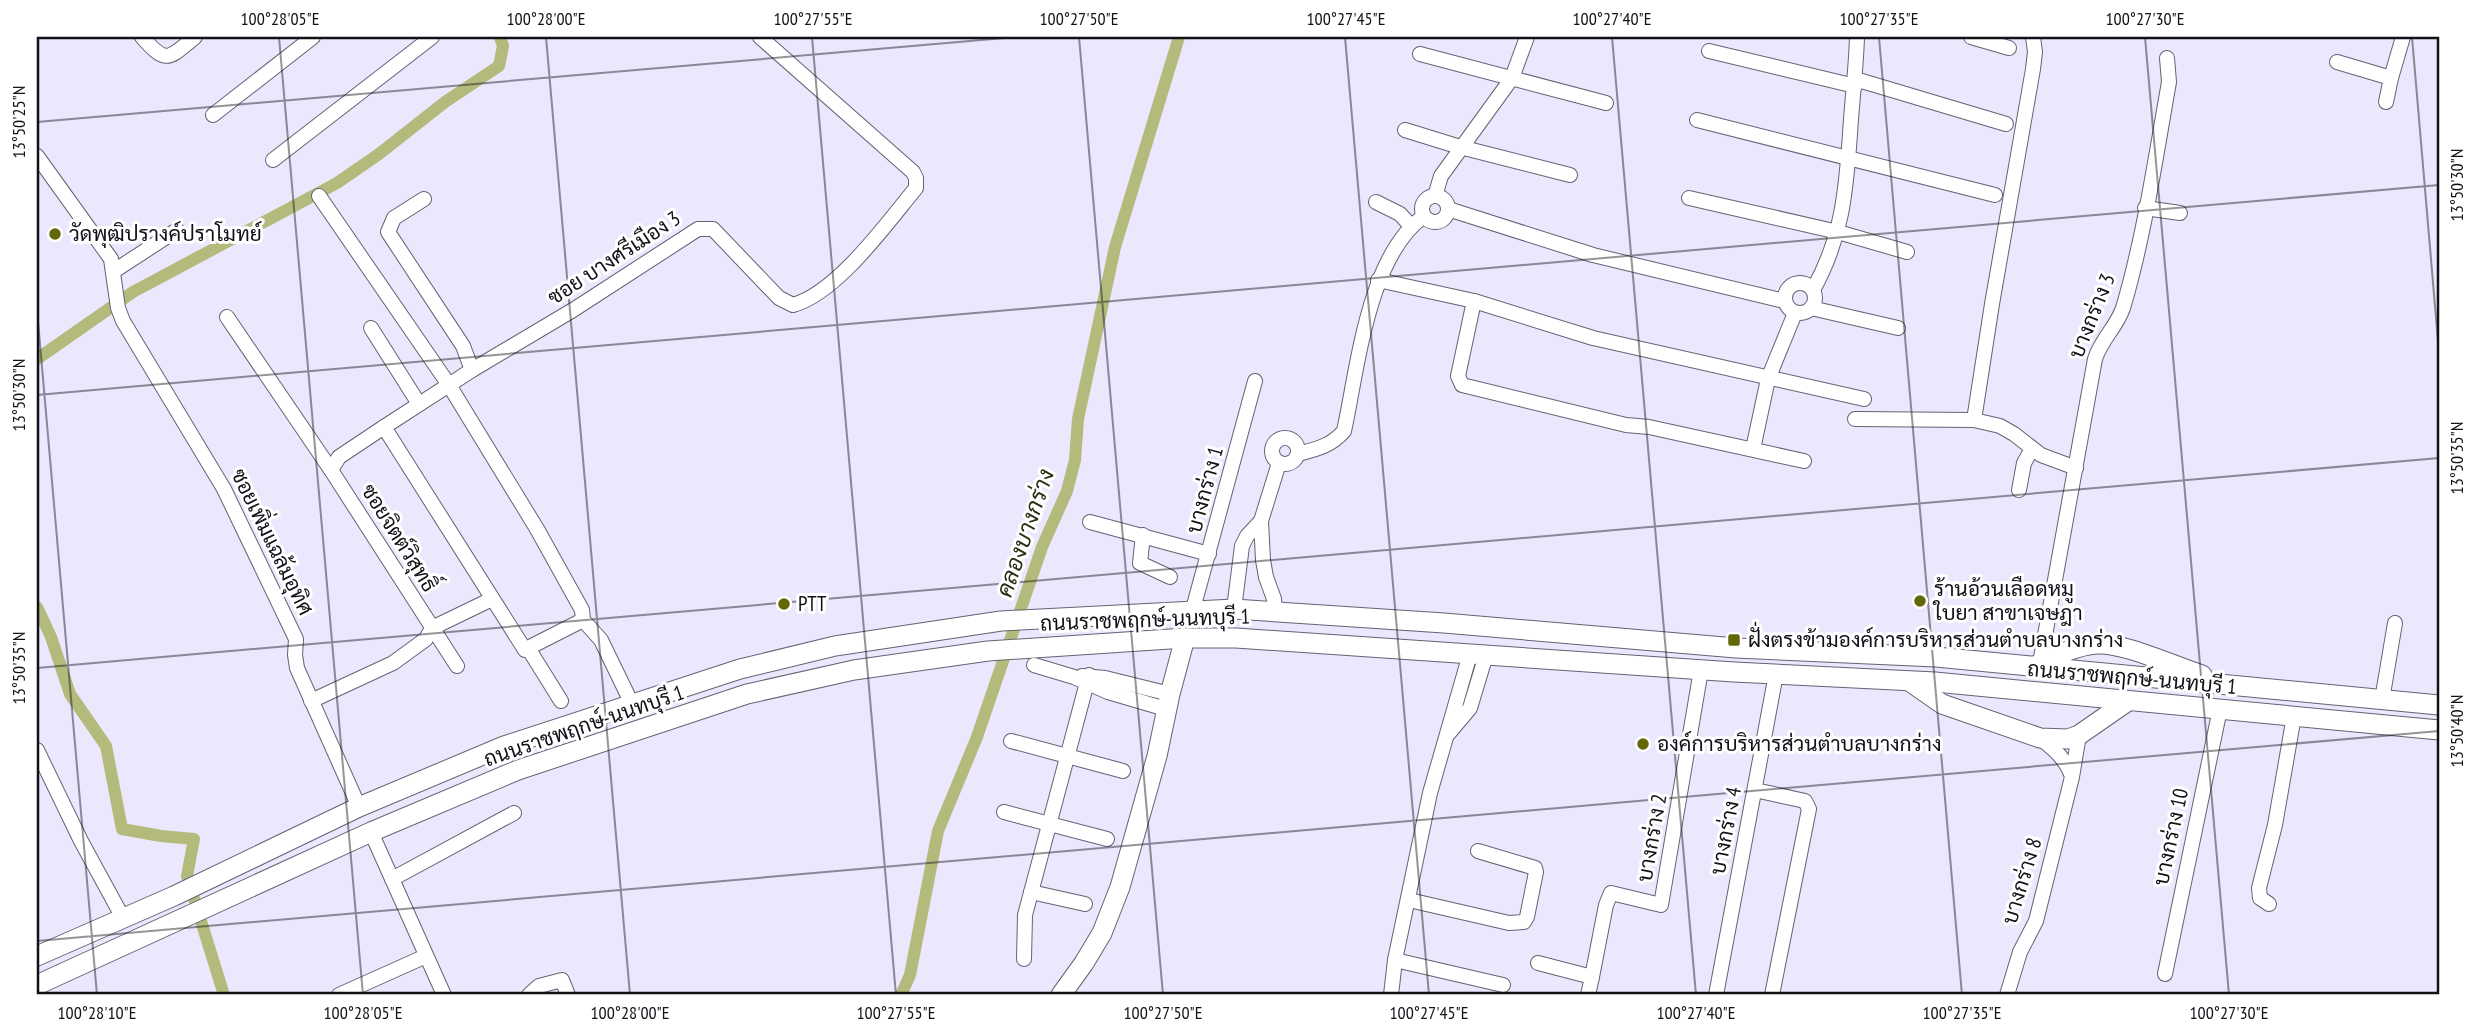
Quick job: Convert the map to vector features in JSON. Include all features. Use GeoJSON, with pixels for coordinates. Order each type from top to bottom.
{"type":"FeatureCollection","features":[{"type":"Feature","properties":{"kind":"main road","name":"ถนนราชพฤกษ์-นนทบุรี 1"},"geometry":{"type":"LineString","coordinates":[[37,956],[174,896],[359,807],[493,750],[740,669],[835,646],[1000,621],[1193,610],[1275,611],[1734,648],[1936,657],[2037,665],[2439,705]]}},
{"type":"Feature","properties":{"kind":"main road","name":"ถนนราชพฤกษ์-นนทบุรี 1"},"geometry":{"type":"LineString","coordinates":[[37,985],[371,832],[518,770],[747,694],[854,670],[988,651],[1185,638],[1236,638],[1701,670],[1908,681],[2439,730]]}},
{"type":"Feature","properties":{"kind":"main road"},"geometry":{"type":"LineString","coordinates":[[1061,995],[1102,933],[1120,887],[1157,756],[1185,638]]}},
{"type":"Feature","properties":{"kind":"main road"},"geometry":{"type":"LineString","coordinates":[[2037,665],[2095,644],[2118,646],[2239,686]]}},
{"type":"Feature","properties":{"kind":"main road"},"geometry":{"type":"LineString","coordinates":[[1908,681],[1955,710],[2040,738],[2068,739],[2079,735],[2128,701]]}},
{"type":"Feature","properties":{"kind":"street"},"geometry":{"type":"LineString","coordinates":[[142,37],[158,55],[165,56],[174,54],[195,37]]}},
{"type":"Feature","properties":{"kind":"street"},"geometry":{"type":"LineString","coordinates":[[213,115],[313,37]]}},
{"type":"Feature","properties":{"kind":"street"},"geometry":{"type":"LineString","coordinates":[[273,160],[416,42],[432,37]]}},
{"type":"Feature","properties":{"kind":"street","name":"ซอย บางศรีเมือง 3"},"geometry":{"type":"LineString","coordinates":[[331,470],[339,457],[419,404],[573,310],[698,229],[713,229],[779,298],[793,305],[814,296],[856,259],[916,188],[916,178],[858,122],[760,37]]}},
{"type":"Feature","properties":{"kind":"street"},"geometry":{"type":"LineString","coordinates":[[1435,196],[1441,176],[1512,78],[1527,37]]}},
{"type":"Feature","properties":{"kind":"street"},"geometry":{"type":"LineString","coordinates":[[1813,290],[1801,282],[1794,283],[1788,287],[1784,301],[1786,306],[1795,313],[1811,308],[1815,302],[1813,290],[1825,269],[1838,232],[1849,159],[1857,37]]}},
{"type":"Feature","properties":{"kind":"street"},"geometry":{"type":"LineString","coordinates":[[1971,37],[2009,48]]}},
{"type":"Feature","properties":{"kind":"street"},"geometry":{"type":"LineString","coordinates":[[1974,420],[2031,81],[2035,52],[2033,37]]}},
{"type":"Feature","properties":{"kind":"street"},"geometry":{"type":"LineString","coordinates":[[2386,102],[2403,37]]}},
{"type":"Feature","properties":{"kind":"street"},"geometry":{"type":"LineString","coordinates":[[1709,51],[1855,82],[2006,124]]}},
{"type":"Feature","properties":{"kind":"street"},"geometry":{"type":"LineString","coordinates":[[1420,54],[1606,103]]}},
{"type":"Feature","properties":{"kind":"street","name":"บางกร่าง 3"},"geometry":{"type":"LineString","coordinates":[[2037,665],[2046,631],[2095,359],[2100,344],[2114,326],[2122,309],[2132,272],[2169,82],[2166,58]]}},
{"type":"Feature","properties":{"kind":"street"},"geometry":{"type":"LineString","coordinates":[[2337,62],[2391,78]]}},
{"type":"Feature","properties":{"kind":"street"},"geometry":{"type":"LineString","coordinates":[[1697,120],[1995,195]]}},
{"type":"Feature","properties":{"kind":"street"},"geometry":{"type":"LineString","coordinates":[[1405,130],[1570,175]]}},
{"type":"Feature","properties":{"kind":"street"},"geometry":{"type":"LineString","coordinates":[[37,156],[110,256],[114,271],[177,230]]}},
{"type":"Feature","properties":{"kind":"street"},"geometry":{"type":"LineString","coordinates":[[319,196],[449,385],[537,529],[582,610],[583,620],[601,640],[632,704]]}},
{"type":"Feature","properties":{"kind":"street"},"geometry":{"type":"LineString","coordinates":[[1435,196],[1445,200],[1448,209],[1446,217],[1439,222],[1433,222],[1424,216],[1423,206],[1429,198],[1435,196]]}},
{"type":"Feature","properties":{"kind":"street"},"geometry":{"type":"LineString","coordinates":[[1689,198],[1838,232],[1907,252]]}},
{"type":"Feature","properties":{"kind":"street"},"geometry":{"type":"LineString","coordinates":[[424,199],[394,218],[388,232],[463,346],[472,370]]}},
{"type":"Feature","properties":{"kind":"street"},"geometry":{"type":"LineString","coordinates":[[1376,202],[1400,214],[1411,226]]}},
{"type":"Feature","properties":{"kind":"street"},"geometry":{"type":"LineString","coordinates":[[2145,208],[2180,212]]}},
{"type":"Feature","properties":{"kind":"street"},"geometry":{"type":"LineString","coordinates":[[1448,209],[1592,255],[1784,301]]}},
{"type":"Feature","properties":{"kind":"street"},"geometry":{"type":"LineString","coordinates":[[1279,463],[1291,463],[1298,454],[1335,442],[1344,431],[1378,280],[1393,251],[1411,226],[1424,216]]}},
{"type":"Feature","properties":{"kind":"street","name":"ซอยเพิ่มแฉล้มอุทิศ"},"geometry":{"type":"LineString","coordinates":[[114,271],[117,302],[123,321],[224,489],[267,574],[296,639],[297,668],[359,807]]}},
{"type":"Feature","properties":{"kind":"street"},"geometry":{"type":"LineString","coordinates":[[1378,280],[1474,301],[1593,338],[1864,399]]}},
{"type":"Feature","properties":{"kind":"street"},"geometry":{"type":"LineString","coordinates":[[1474,301],[1458,376],[1462,386],[1626,425],[1804,461]]}},
{"type":"Feature","properties":{"kind":"street"},"geometry":{"type":"LineString","coordinates":[[1811,308],[1898,328]]}},
{"type":"Feature","properties":{"kind":"street"},"geometry":{"type":"LineString","coordinates":[[1753,449],[1768,379],[1795,313]]}},
{"type":"Feature","properties":{"kind":"street","name":"ซอยจิตต์วิสุทธิ์"},"geometry":{"type":"LineString","coordinates":[[227,317],[331,470],[457,666]]}},
{"type":"Feature","properties":{"kind":"street"},"geometry":{"type":"LineString","coordinates":[[371,328],[419,404]]}},
{"type":"Feature","properties":{"kind":"street","name":"บางกร่าง 1"},"geometry":{"type":"LineString","coordinates":[[1193,610],[1255,381]]}},
{"type":"Feature","properties":{"kind":"street"},"geometry":{"type":"LineString","coordinates":[[1855,419],[1974,420],[2000,426],[2032,449],[2076,468]]}},
{"type":"Feature","properties":{"kind":"street"},"geometry":{"type":"LineString","coordinates":[[384,427],[525,650],[583,620]]}},
{"type":"Feature","properties":{"kind":"street"},"geometry":{"type":"LineString","coordinates":[[1279,463],[1272,453],[1273,445],[1279,439],[1292,439],[1298,454]]}},
{"type":"Feature","properties":{"kind":"street"},"geometry":{"type":"LineString","coordinates":[[2019,490],[2024,463],[2032,449]]}},
{"type":"Feature","properties":{"kind":"street"},"geometry":{"type":"LineString","coordinates":[[1275,611],[1274,599],[1265,577],[1261,521],[1279,463]]}},
{"type":"Feature","properties":{"kind":"street"},"geometry":{"type":"LineString","coordinates":[[1234,609],[1242,546],[1261,521]]}},
{"type":"Feature","properties":{"kind":"street"},"geometry":{"type":"LineString","coordinates":[[1090,522],[1209,554]]}},
{"type":"Feature","properties":{"kind":"street"},"geometry":{"type":"LineString","coordinates":[[1143,535],[1140,563],[1143,567],[1170,577]]}},
{"type":"Feature","properties":{"kind":"street"},"geometry":{"type":"LineString","coordinates":[[1239,580],[1265,577]]}},
{"type":"Feature","properties":{"kind":"street"},"geometry":{"type":"LineString","coordinates":[[311,701],[393,663],[426,639],[432,628],[492,599]]}},
{"type":"Feature","properties":{"kind":"street"},"geometry":{"type":"LineString","coordinates":[[2382,700],[2395,623]]}},
{"type":"Feature","properties":{"kind":"street"},"geometry":{"type":"LineString","coordinates":[[2046,631],[2050,641],[2064,653]]}},
{"type":"Feature","properties":{"kind":"street"},"geometry":{"type":"LineString","coordinates":[[528,648],[561,701]]}},
{"type":"Feature","properties":{"kind":"street"},"geometry":{"type":"LineString","coordinates":[[1391,995],[1395,960],[1430,793],[1446,737],[1470,708],[1478,655]]}},
{"type":"Feature","properties":{"kind":"street"},"geometry":{"type":"LineString","coordinates":[[1034,665],[1168,701]]}},
{"type":"Feature","properties":{"kind":"street","name":"บางกร่าง 2"},"geometry":{"type":"LineString","coordinates":[[1592,977],[1606,905],[1611,893],[1661,905],[1701,670]]}},
{"type":"Feature","properties":{"kind":"street","name":"บางกร่าง 4"},"geometry":{"type":"LineString","coordinates":[[1716,995],[1776,674]]}},
{"type":"Feature","properties":{"kind":"street"},"geometry":{"type":"LineString","coordinates":[[1024,959],[1024,922],[1051,824],[1083,679]]}},
{"type":"Feature","properties":{"kind":"street","name":"บางกร่าง 10"},"geometry":{"type":"LineString","coordinates":[[2165,974],[2220,709]]}},
{"type":"Feature","properties":{"kind":"street"},"geometry":{"type":"LineString","coordinates":[[2269,904],[2260,898],[2259,888],[2283,787],[2294,716]]}},
{"type":"Feature","properties":{"kind":"street","name":"บางกร่าง 8"},"geometry":{"type":"LineString","coordinates":[[2007,995],[2020,952],[2036,922],[2072,777],[2079,735]]}},
{"type":"Feature","properties":{"kind":"street"},"geometry":{"type":"LineString","coordinates":[[2040,738],[2066,761],[2072,777]]}},
{"type":"Feature","properties":{"kind":"street"},"geometry":{"type":"LineString","coordinates":[[1011,741],[1123,771]]}},
{"type":"Feature","properties":{"kind":"street"},"geometry":{"type":"LineString","coordinates":[[37,750],[81,841],[124,918]]}},
{"type":"Feature","properties":{"kind":"street"},"geometry":{"type":"LineString","coordinates":[[1755,790],[1805,801],[1809,808],[1772,995]]}},
{"type":"Feature","properties":{"kind":"street"},"geometry":{"type":"LineString","coordinates":[[1004,812],[1107,839]]}},
{"type":"Feature","properties":{"kind":"street"},"geometry":{"type":"LineString","coordinates":[[391,878],[514,813]]}},
{"type":"Feature","properties":{"kind":"street"},"geometry":{"type":"LineString","coordinates":[[371,832],[444,995]]}},
{"type":"Feature","properties":{"kind":"street"},"geometry":{"type":"LineString","coordinates":[[1409,900],[1509,923],[1524,922],[1535,868],[1478,851]]}},
{"type":"Feature","properties":{"kind":"street"},"geometry":{"type":"LineString","coordinates":[[1031,892],[1085,904]]}},
{"type":"Feature","properties":{"kind":"street"},"geometry":{"type":"LineString","coordinates":[[339,995],[426,956]]}},
{"type":"Feature","properties":{"kind":"street"},"geometry":{"type":"LineString","coordinates":[[1395,960],[1503,985]]}},
{"type":"Feature","properties":{"kind":"street"},"geometry":{"type":"LineString","coordinates":[[1538,963],[1592,977],[1588,995]]}},
{"type":"Feature","properties":{"kind":"street"},"geometry":{"type":"LineString","coordinates":[[528,995],[539,986],[562,980],[568,995]]}},
{"type":"Feature","properties":{"kind":"waterway"},"geometry":{"type":"LineString","coordinates":[[37,359],[133,292],[337,183],[379,154],[445,102],[499,66],[503,46],[500,37]]}},
{"type":"Feature","properties":{"kind":"waterway","name":"คลองบางกร่าง"},"geometry":{"type":"LineString","coordinates":[[901,995],[910,975],[938,831],[977,737],[1042,547],[1067,491],[1075,460],[1078,419],[1115,247],[1179,37]]}},
{"type":"Feature","properties":{"kind":"waterway"},"geometry":{"type":"LineString","coordinates":[[37,607],[51,637],[70,694],[106,746],[122,829],[194,839],[187,876],[224,995]]}},
{"type":"Feature","properties":{"kind":"place","name":"วัดพุฒิปรางค์ปราโมทย์"},"geometry":{"type":"Point","coordinates":[55,234]}},
{"type":"Feature","properties":{"kind":"place","name":"ร้านอ้วนเลือดหมู ใบยา สาขาเจษฎา"},"geometry":{"type":"Point","coordinates":[1920,601]}},
{"type":"Feature","properties":{"kind":"place","name":"PTT"},"geometry":{"type":"Point","coordinates":[784,604]}},
{"type":"Feature","properties":{"kind":"place","name":"ฝั่งตรงข้ามองค์การบริหารส่วนตำบลบางกร่าง"},"geometry":{"type":"Point","coordinates":[1734,640]}},
{"type":"Feature","properties":{"kind":"place","name":"องค์การบริหารส่วนตำบลบางกร่าง"},"geometry":{"type":"Point","coordinates":[1643,744]}}]}
